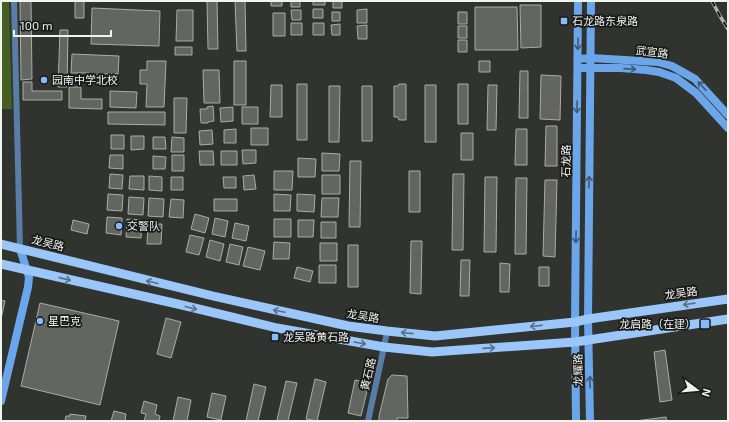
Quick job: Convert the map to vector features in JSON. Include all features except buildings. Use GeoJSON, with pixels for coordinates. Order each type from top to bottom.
{"type":"FeatureCollection","features":[{"type":"Feature","properties":{"kind":"main road","name":"石龙路"},"geometry":{"type":"LineString","coordinates":[[575,322],[578,1]]}},
{"type":"Feature","properties":{"kind":"main road"},"geometry":{"type":"LineString","coordinates":[[588,319],[591,1]]}},
{"type":"Feature","properties":{"kind":"main road","name":"武宣路"},"geometry":{"type":"LineString","coordinates":[[578,59],[591,58],[658,62],[672,66],[695,79],[728,115]]}},
{"type":"Feature","properties":{"kind":"main road"},"geometry":{"type":"LineString","coordinates":[[578,68],[646,70],[659,72],[676,78],[696,93],[728,128]]}},
{"type":"Feature","properties":{"kind":"main road","name":"龙吴路"},"geometry":{"type":"LineString","coordinates":[[1,244],[221,298],[348,326],[387,332],[435,336],[575,322],[728,298]]}},
{"type":"Feature","properties":{"kind":"main road"},"geometry":{"type":"LineString","coordinates":[[1,401],[28,287],[29,277],[20,249]]}},
{"type":"Feature","properties":{"kind":"main road"},"geometry":{"type":"LineString","coordinates":[[1,264],[278,328],[384,348],[432,352],[589,341],[728,319]]}},
{"type":"Feature","properties":{"kind":"main road","name":"龙耀路"},"geometry":{"type":"LineString","coordinates":[[588,319],[590,421]]}},
{"type":"Feature","properties":{"kind":"main road","name":"龙耀路"},"geometry":{"type":"LineString","coordinates":[[575,322],[576,421]]}},
{"type":"Feature","properties":{"kind":"street"},"geometry":{"type":"LineString","coordinates":[[14,1],[20,249]]}},
{"type":"Feature","properties":{"kind":"street","name":"黄石路"},"geometry":{"type":"LineString","coordinates":[[368,421],[387,332]]}},
{"type":"Feature","properties":{"kind":"green space"},"geometry":{"type":"Polygon","coordinates":[[[1,1],[9,1],[12,109],[1,109],[1,1]]]}},
{"type":"Feature","properties":{"kind":"railway"},"geometry":{"type":"LineString","coordinates":[[712,1],[728,29]]}},
{"type":"Feature","properties":{"kind":"place","name":"石龙路东泉路"},"geometry":{"type":"Point","coordinates":[564,21]}},
{"type":"Feature","properties":{"kind":"place","name":"园南中学北校"},"geometry":{"type":"Point","coordinates":[44,80]}},
{"type":"Feature","properties":{"kind":"place","name":"交警队"},"geometry":{"type":"Point","coordinates":[119,226]}},
{"type":"Feature","properties":{"kind":"place","name":"星巴克"},"geometry":{"type":"Point","coordinates":[40,321]}},
{"type":"Feature","properties":{"kind":"place","name":"龙启路（在建）"},"geometry":{"type":"Point","coordinates":[705,324]}},
{"type":"Feature","properties":{"kind":"place","name":"龙吴路黄石路"},"geometry":{"type":"Point","coordinates":[275,337]}}]}
